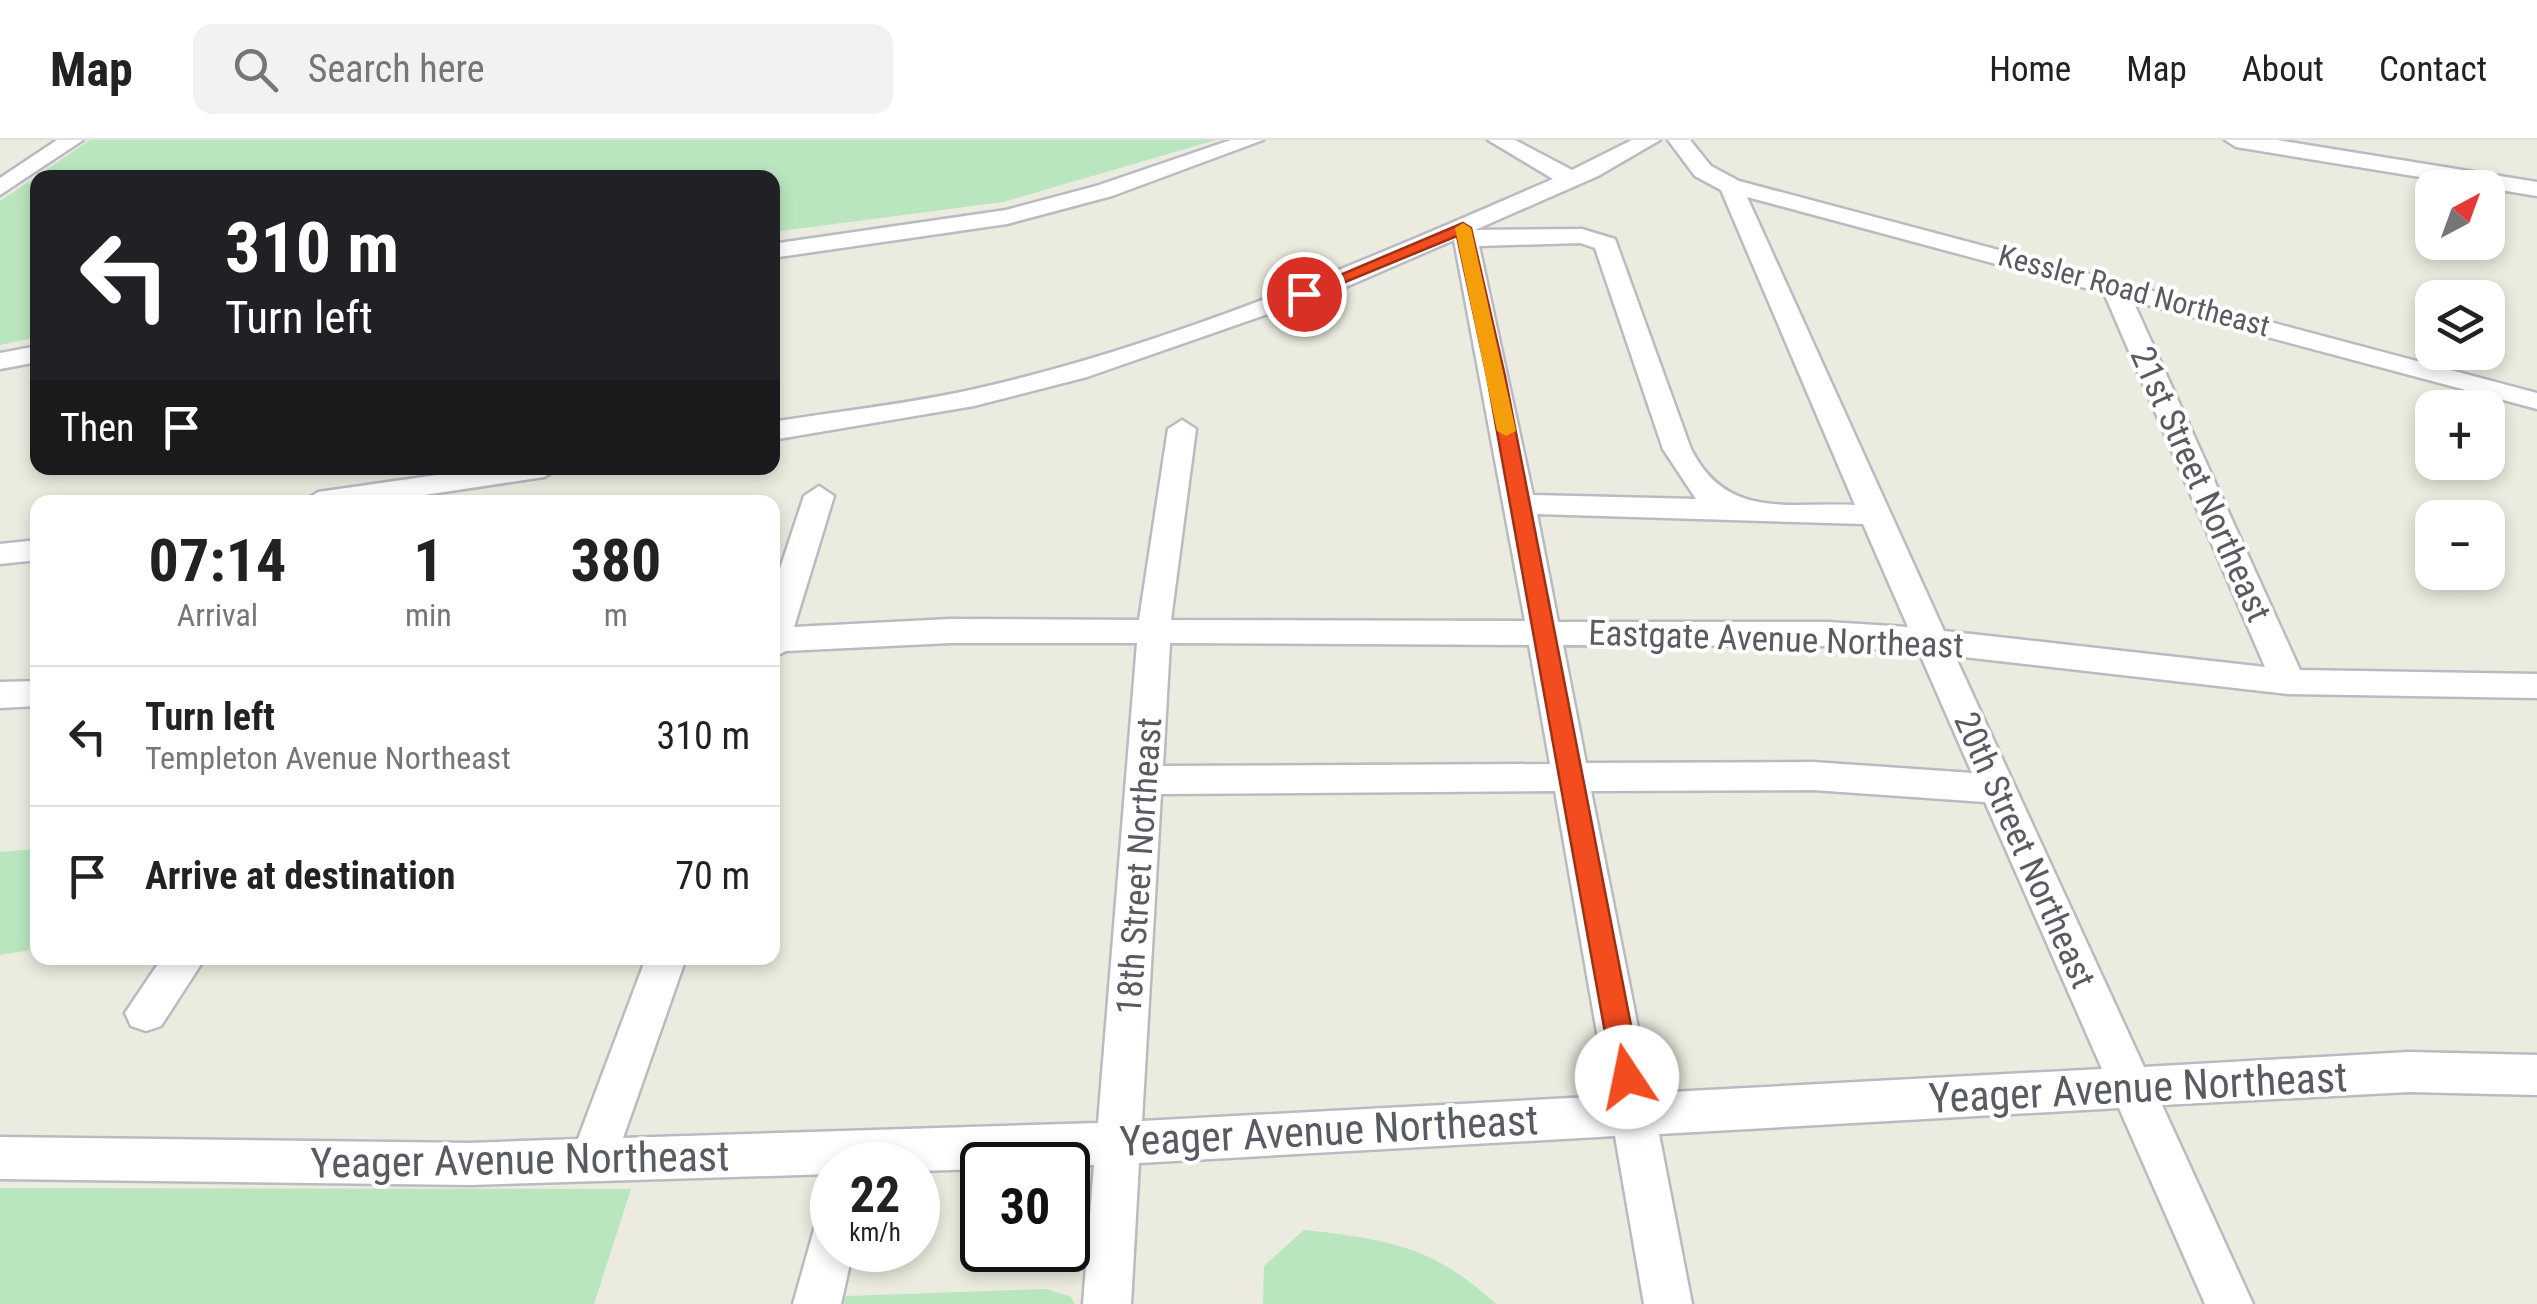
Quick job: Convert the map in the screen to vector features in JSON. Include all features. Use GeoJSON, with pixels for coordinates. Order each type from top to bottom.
{"type":"FeatureCollection","features":[{"type":"Feature","properties":{"kind":"street"},"geometry":{"type":"LineString","coordinates":[[0,188],[72,140]]}},
{"type":"Feature","properties":{"kind":"street"},"geometry":{"type":"LineString","coordinates":[[780,250],[1007,217],[1121,186],[1252,140]]}},
{"type":"Feature","properties":{"kind":"street"},"geometry":{"type":"LineString","coordinates":[[1499,140],[1571,180]]}},
{"type":"Feature","properties":{"kind":"street"},"geometry":{"type":"LineString","coordinates":[[780,430],[974,398],[1046,381],[1339,281],[1464,233],[1649,140]]}},
{"type":"Feature","properties":{"kind":"street","name":"20th Street Northeast"},"geometry":{"type":"LineString","coordinates":[[1679,140],[1704,171],[1731,186],[1874,515],[2230,1304]]}},
{"type":"Feature","properties":{"kind":"street"},"geometry":{"type":"LineString","coordinates":[[2236,140],[2537,188]]}},
{"type":"Feature","properties":{"kind":"street","name":"Kessler Road Northeast"},"geometry":{"type":"LineString","coordinates":[[1731,186],[2537,401]]}},
{"type":"Feature","properties":{"kind":"street"},"geometry":{"type":"LineString","coordinates":[[1464,233],[1520,504],[1668,1304]]}},
{"type":"Feature","properties":{"kind":"street"},"geometry":{"type":"LineString","coordinates":[[1464,233],[1582,236],[1606,244],[1676,449],[1700,490],[1735,510]]}},
{"type":"Feature","properties":{"kind":"street","name":"21st Street Northeast"},"geometry":{"type":"LineString","coordinates":[[2114,286],[2147,370],[2288,682]]}},
{"type":"Feature","properties":{"kind":"street"},"geometry":{"type":"LineString","coordinates":[[0,360],[30,355]]}},
{"type":"Feature","properties":{"kind":"street","name":"18th Street Northeast"},"geometry":{"type":"LineString","coordinates":[[1107,1304],[1162,548],[1182,430]]}},
{"type":"Feature","properties":{"kind":"street"},"geometry":{"type":"LineString","coordinates":[[365,495],[497,475]]}},
{"type":"Feature","properties":{"kind":"street"},"geometry":{"type":"LineString","coordinates":[[780,620],[819,496]]}},
{"type":"Feature","properties":{"kind":"street"},"geometry":{"type":"LineString","coordinates":[[1520,504],[1874,515]]}},
{"type":"Feature","properties":{"kind":"street"},"geometry":{"type":"LineString","coordinates":[[0,554],[30,551]]}},
{"type":"Feature","properties":{"kind":"street","name":"Eastgate Avenue Northeast"},"geometry":{"type":"LineString","coordinates":[[780,642],[950,631],[1542,630],[1828,634],[2288,682],[2370,687],[2537,686]]}},
{"type":"Feature","properties":{"kind":"street"},"geometry":{"type":"LineString","coordinates":[[0,695],[30,693]]}},
{"type":"Feature","properties":{"kind":"street"},"geometry":{"type":"LineString","coordinates":[[1146,780],[1813,776],[1998,789]]}},
{"type":"Feature","properties":{"kind":"street"},"geometry":{"type":"LineString","coordinates":[[146,1013],[180,965]]}},
{"type":"Feature","properties":{"kind":"street"},"geometry":{"type":"LineString","coordinates":[[592,1161],[663,965]]}},
{"type":"Feature","properties":{"kind":"street","name":"Yeager Avenue Northeast"},"geometry":{"type":"LineString","coordinates":[[940,1153],[2409,1072],[2537,1075]]}},
{"type":"Feature","properties":{"kind":"street","name":"Yeager Avenue Northeast"},"geometry":{"type":"LineString","coordinates":[[0,1158],[470,1164],[810,1158]]}},
{"type":"Feature","properties":{"kind":"street"},"geometry":{"type":"LineString","coordinates":[[817,1304],[825,1272]]}},
{"type":"Feature","properties":{"kind":"green space"},"geometry":{"type":"Polygon","coordinates":[[[90,140],[1216,140],[1003,202],[780,231],[780,170],[46,170],[90,140]]]}},
{"type":"Feature","properties":{"kind":"green space"},"geometry":{"type":"Polygon","coordinates":[[[30,181],[30,339],[0,345],[0,201],[30,181]]]}},
{"type":"Feature","properties":{"kind":"green space"},"geometry":{"type":"Polygon","coordinates":[[[30,850],[30,950],[0,955],[0,852],[30,850]]]}},
{"type":"Feature","properties":{"kind":"green space"},"geometry":{"type":"Polygon","coordinates":[[[0,1188],[631,1189],[594,1304],[0,1304],[0,1188]]]}},
{"type":"Feature","properties":{"kind":"green space"},"geometry":{"type":"Polygon","coordinates":[[[1304,1230],[1385,1242],[1429,1257],[1496,1304],[1263,1304],[1264,1266],[1304,1230]]]}},
{"type":"Feature","properties":{"kind":"green space"},"geometry":{"type":"Polygon","coordinates":[[[1045,1289],[1070,1296],[1075,1304],[844,1304],[846,1296],[1045,1289]]]}},
{"type":"Feature","properties":{"kind":"slow traffic"},"geometry":{"type":"LineString","coordinates":[[1463,228],[1506,431]]}},
{"type":"Feature","properties":{"kind":"route"},"geometry":{"type":"LineString","coordinates":[[1304,294],[1463,228],[1496,376],[1627,1077]]}}]}
